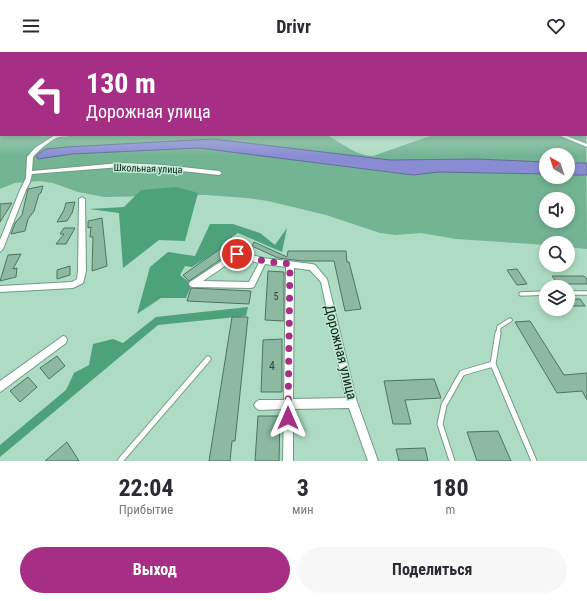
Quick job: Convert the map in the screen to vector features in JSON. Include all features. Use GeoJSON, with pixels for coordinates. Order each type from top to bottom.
{"type":"FeatureCollection","features":[{"type":"Feature","properties":{"kind":"street"},"geometry":{"type":"LineString","coordinates":[[0,249],[23,190],[27,184],[30,173],[30,157],[37,149],[57,136]]}},
{"type":"Feature","properties":{"kind":"street"},"geometry":{"type":"LineString","coordinates":[[562,136],[587,146]]}},
{"type":"Feature","properties":{"kind":"street","name":"Школьная улица"},"geometry":{"type":"LineString","coordinates":[[30,173],[120,165],[163,167],[219,173]]}},
{"type":"Feature","properties":{"kind":"street"},"geometry":{"type":"LineString","coordinates":[[0,289],[73,285],[80,281],[82,271],[82,200]]}},
{"type":"Feature","properties":{"kind":"street","name":"Дорожная улица"},"geometry":{"type":"LineString","coordinates":[[264,261],[252,285],[193,284],[237,254],[264,261],[312,267],[324,281],[353,403],[374,461]]}},
{"type":"Feature","properties":{"kind":"street"},"geometry":{"type":"LineString","coordinates":[[288,461],[287,404],[290,264]]}},
{"type":"Feature","properties":{"kind":"street"},"geometry":{"type":"LineString","coordinates":[[0,387],[63,340]]}},
{"type":"Feature","properties":{"kind":"street"},"geometry":{"type":"LineString","coordinates":[[259,404],[353,403]]}},
{"type":"Feature","properties":{"kind":"lane"},"geometry":{"type":"LineString","coordinates":[[521,294],[539,293]]}},
{"type":"Feature","properties":{"kind":"lane"},"geometry":{"type":"LineString","coordinates":[[575,293],[587,293]]}},
{"type":"Feature","properties":{"kind":"lane"},"geometry":{"type":"LineString","coordinates":[[510,320],[499,327],[493,364],[534,461]]}},
{"type":"Feature","properties":{"kind":"lane"},"geometry":{"type":"LineString","coordinates":[[120,461],[208,359]]}},
{"type":"Feature","properties":{"kind":"lane"},"geometry":{"type":"LineString","coordinates":[[452,461],[440,424],[444,405],[462,373],[493,364]]}},
{"type":"Feature","properties":{"kind":"green space"},"geometry":{"type":"Polygon","coordinates":[[[0,136],[329,136],[361,154],[373,156],[431,136],[586,136],[587,249],[575,248],[575,236],[539,236],[539,245],[456,239],[421,233],[396,235],[380,233],[326,215],[268,201],[247,198],[206,195],[104,197],[78,192],[53,183],[39,181],[15,183],[0,189],[0,136]]]}},
{"type":"Feature","properties":{"kind":"green space"},"geometry":{"type":"Polygon","coordinates":[[[177,187],[198,193],[185,241],[159,240],[123,268],[119,213],[89,209],[124,207],[141,190],[177,187]]]}},
{"type":"Feature","properties":{"kind":"green space"},"geometry":{"type":"Polygon","coordinates":[[[210,224],[233,224],[260,233],[275,245],[287,228],[282,252],[238,233],[232,237],[234,247],[224,247],[192,267],[185,266],[180,275],[192,284],[186,298],[161,298],[137,314],[150,267],[168,252],[195,256],[210,224]]]}},
{"type":"Feature","properties":{"kind":"green space"},"geometry":{"type":"Polygon","coordinates":[[[248,307],[246,316],[158,325],[0,457],[0,445],[66,390],[74,373],[89,365],[93,344],[113,339],[123,343],[156,317],[248,307]]]}},
{"type":"Feature","properties":{"kind":"water"},"geometry":{"type":"Polygon","coordinates":[[[213,139],[390,160],[477,159],[539,162],[539,174],[439,172],[413,175],[199,148],[72,154],[38,159],[36,155],[46,149],[213,139]]]}},
{"type":"Feature","properties":{"kind":"water"},"geometry":{"type":"Polygon","coordinates":[[[575,163],[587,163],[587,175],[575,175],[575,163]]]}},
{"type":"Feature","properties":{"kind":"building"},"geometry":{"type":"Polygon","coordinates":[[[43,186],[34,211],[28,219],[25,231],[11,234],[15,223],[22,215],[28,189],[43,186]]]}},
{"type":"Feature","properties":{"kind":"building"},"geometry":{"type":"Polygon","coordinates":[[[75,202],[72,213],[67,221],[57,222],[66,203],[75,202]]]}},
{"type":"Feature","properties":{"kind":"building"},"geometry":{"type":"Polygon","coordinates":[[[12,203],[7,211],[0,222],[0,204],[12,203]]]}},
{"type":"Feature","properties":{"kind":"building"},"geometry":{"type":"Polygon","coordinates":[[[102,218],[107,266],[92,271],[93,237],[90,237],[91,227],[88,228],[88,221],[102,218]]]}},
{"type":"Feature","properties":{"kind":"building"},"geometry":{"type":"Polygon","coordinates":[[[64,228],[75,228],[66,244],[56,244],[64,234],[60,234],[64,228]]]}},
{"type":"Feature","properties":{"kind":"building"},"geometry":{"type":"Polygon","coordinates":[[[254,242],[287,257],[288,251],[346,251],[347,262],[349,262],[361,309],[345,311],[334,261],[303,261],[278,258],[252,246],[254,242]]]}},
{"type":"Feature","properties":{"kind":"building"},"geometry":{"type":"Polygon","coordinates":[[[223,247],[230,253],[189,281],[183,275],[223,247]]]}},
{"type":"Feature","properties":{"kind":"building"},"geometry":{"type":"Polygon","coordinates":[[[21,254],[13,269],[17,268],[16,277],[0,281],[8,255],[21,254]]]}},
{"type":"Feature","properties":{"kind":"building"},"geometry":{"type":"Polygon","coordinates":[[[70,266],[70,275],[57,279],[57,270],[70,266]]]}},
{"type":"Feature","properties":{"kind":"building"},"geometry":{"type":"Polygon","coordinates":[[[517,269],[527,284],[517,285],[507,270],[517,269]]]}},
{"type":"Feature","properties":{"kind":"building"},"geometry":{"type":"Polygon","coordinates":[[[268,271],[284,272],[284,321],[265,320],[268,271]]]}},
{"type":"Feature","properties":{"kind":"building"},"geometry":{"type":"Polygon","coordinates":[[[552,276],[584,276],[587,279],[587,284],[575,284],[575,280],[555,280],[552,276]]]}},
{"type":"Feature","properties":{"kind":"building"},"geometry":{"type":"Polygon","coordinates":[[[191,288],[251,291],[249,304],[187,301],[191,288]]]}},
{"type":"Feature","properties":{"kind":"building"},"geometry":{"type":"Polygon","coordinates":[[[575,299],[580,299],[585,306],[575,306],[575,299]]]}},
{"type":"Feature","properties":{"kind":"building"},"geometry":{"type":"Polygon","coordinates":[[[232,317],[248,317],[235,441],[232,441],[230,461],[209,461],[232,317]]]}},
{"type":"Feature","properties":{"kind":"building"},"geometry":{"type":"Polygon","coordinates":[[[530,321],[564,375],[587,373],[587,400],[582,391],[557,393],[515,322],[530,321]]]}},
{"type":"Feature","properties":{"kind":"building"},"geometry":{"type":"Polygon","coordinates":[[[282,339],[282,392],[261,392],[263,340],[282,339]]]}},
{"type":"Feature","properties":{"kind":"building"},"geometry":{"type":"Polygon","coordinates":[[[57,356],[65,366],[49,379],[40,368],[57,356]]]}},
{"type":"Feature","properties":{"kind":"building"},"geometry":{"type":"Polygon","coordinates":[[[28,377],[37,387],[20,402],[10,391],[28,377]]]}},
{"type":"Feature","properties":{"kind":"building"},"geometry":{"type":"Polygon","coordinates":[[[434,379],[441,398],[405,400],[411,424],[393,424],[384,381],[434,379]]]}},
{"type":"Feature","properties":{"kind":"building"},"geometry":{"type":"Polygon","coordinates":[[[258,416],[280,416],[279,461],[255,461],[258,416]]]}},
{"type":"Feature","properties":{"kind":"building"},"geometry":{"type":"Polygon","coordinates":[[[498,431],[511,461],[477,461],[467,432],[498,431]]]}},
{"type":"Feature","properties":{"kind":"building"},"geometry":{"type":"Polygon","coordinates":[[[67,442],[79,461],[45,461],[67,442]]]}},
{"type":"Feature","properties":{"kind":"building"},"geometry":{"type":"Polygon","coordinates":[[[425,448],[428,461],[399,461],[396,449],[425,448]]]}},
{"type":"Feature","properties":{"kind":"route"},"geometry":{"type":"LineString","coordinates":[[237,254],[264,261],[290,264],[288,418]]}}]}
